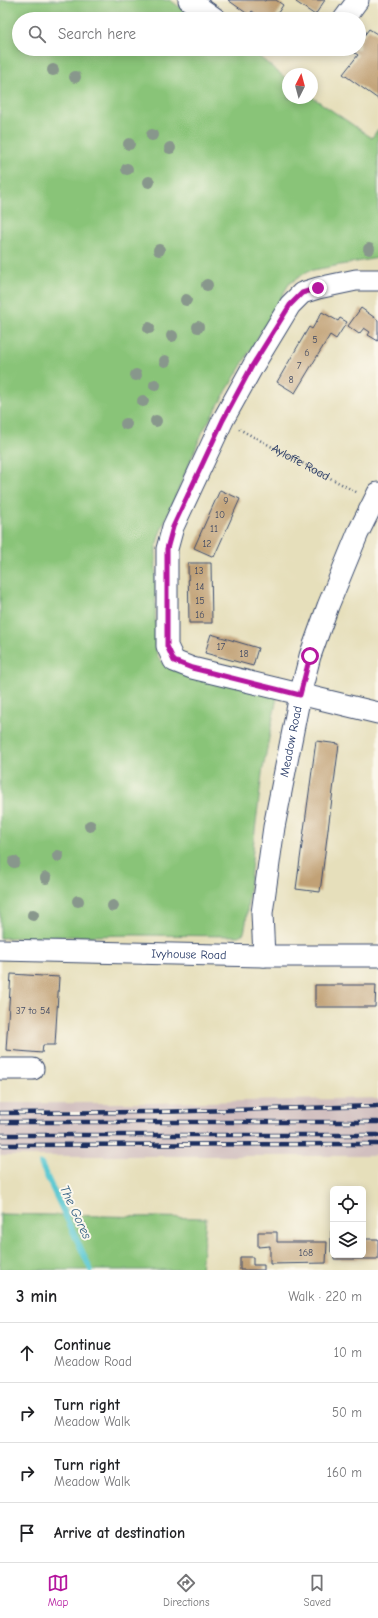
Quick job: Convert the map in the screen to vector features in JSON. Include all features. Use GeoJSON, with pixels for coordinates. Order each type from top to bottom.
{"type":"FeatureCollection","features":[{"type":"Feature","properties":{"kind":"street"},"geometry":{"type":"LineString","coordinates":[[189,0],[206,12]]}},
{"type":"Feature","properties":{"kind":"street"},"geometry":{"type":"LineString","coordinates":[[349,12],[358,0]]}},
{"type":"Feature","properties":{"kind":"street"},"geometry":{"type":"LineString","coordinates":[[378,280],[356,280],[318,288],[302,293],[290,305],[252,366],[223,420],[173,527],[167,549],[167,646],[174,661],[192,668],[378,713]]}},
{"type":"Feature","properties":{"kind":"street","name":"Meadow Road"},"geometry":{"type":"LineString","coordinates":[[264,956],[262,913],[274,827],[300,695],[310,656],[328,606],[358,533],[376,499]]}},
{"type":"Feature","properties":{"kind":"street","name":"Ivyhouse Road"},"geometry":{"type":"LineString","coordinates":[[0,950],[264,956],[378,956]]}},
{"type":"Feature","properties":{"kind":"street"},"geometry":{"type":"LineString","coordinates":[[0,1069],[33,1069]]}},
{"type":"Feature","properties":{"kind":"path","name":"Ayloffe Road"},"geometry":{"type":"LineString","coordinates":[[223,420],[376,499]]}},
{"type":"Feature","properties":{"kind":"shaded area"},"geometry":{"type":"Polygon","coordinates":[[[378,1098],[378,1156],[0,1156],[0,1103],[155,1103],[378,1098]]]}},
{"type":"Feature","properties":{"kind":"green space"},"geometry":{"type":"Polygon","coordinates":[[[0,0],[170,0],[186,12],[12,12],[12,56],[258,56],[282,75],[282,104],[318,104],[318,101],[372,138],[378,129],[378,258],[308,271],[289,284],[203,431],[159,535],[156,548],[155,646],[158,657],[165,665],[277,697],[262,774],[244,933],[238,936],[134,935],[0,938],[0,0]]]}},
{"type":"Feature","properties":{"kind":"green space"},"geometry":{"type":"Polygon","coordinates":[[[0,1214],[206,1218],[201,1270],[0,1270],[0,1214]]]}},
{"type":"Feature","properties":{"kind":"building"},"geometry":{"type":"Polygon","coordinates":[[[228,0],[276,0],[283,5],[278,12],[245,12],[228,0]]]}},
{"type":"Feature","properties":{"kind":"building"},"geometry":{"type":"Polygon","coordinates":[[[298,0],[325,0],[317,12],[311,12],[296,2],[298,0]]]}},
{"type":"Feature","properties":{"kind":"building"},"geometry":{"type":"Polygon","coordinates":[[[369,29],[377,34],[378,33],[378,99],[343,74],[357,56],[366,56],[366,33],[369,29]]]}},
{"type":"Feature","properties":{"kind":"building"},"geometry":{"type":"Polygon","coordinates":[[[361,308],[378,320],[378,341],[368,335],[370,332],[364,328],[359,334],[348,326],[361,308]]]}},
{"type":"Feature","properties":{"kind":"building"},"geometry":{"type":"Polygon","coordinates":[[[322,312],[338,321],[340,318],[347,322],[336,339],[330,335],[295,393],[277,382],[309,327],[312,329],[322,312]]]}},
{"type":"Feature","properties":{"kind":"building"},"geometry":{"type":"Polygon","coordinates":[[[220,490],[240,499],[214,557],[194,548],[220,490]]]}},
{"type":"Feature","properties":{"kind":"building"},"geometry":{"type":"Polygon","coordinates":[[[188,563],[211,563],[212,623],[189,623],[188,563]]]}},
{"type":"Feature","properties":{"kind":"building"},"geometry":{"type":"Polygon","coordinates":[[[211,634],[258,648],[253,666],[205,653],[211,634]]]}},
{"type":"Feature","properties":{"kind":"building"},"geometry":{"type":"Polygon","coordinates":[[[316,741],[339,744],[320,892],[296,889],[316,741]]]}},
{"type":"Feature","properties":{"kind":"building"},"geometry":{"type":"Polygon","coordinates":[[[11,974],[59,977],[55,1045],[43,1045],[42,1053],[6,1050],[11,974]]]}},
{"type":"Feature","properties":{"kind":"building"},"geometry":{"type":"Polygon","coordinates":[[[315,985],[376,985],[375,1007],[315,1007],[315,985]]]}},
{"type":"Feature","properties":{"kind":"building"},"geometry":{"type":"Polygon","coordinates":[[[258,1232],[277,1232],[277,1242],[327,1242],[326,1263],[270,1264],[270,1246],[258,1247],[258,1232]]]}},
{"type":"Feature","properties":{"kind":"building"},"geometry":{"type":"Polygon","coordinates":[[[366,1239],[378,1239],[378,1259],[334,1259],[366,1258],[366,1239]]]}},
{"type":"Feature","properties":{"kind":"building"},"geometry":{"type":"Polygon","coordinates":[[[240,1257],[253,1257],[253,1265],[264,1265],[264,1270],[240,1270],[240,1257]]]}},
{"type":"Feature","properties":{"kind":"waterway","name":"The Gores"},"geometry":{"type":"LineString","coordinates":[[41,1164],[91,1270]]}},
{"type":"Feature","properties":{"kind":"railway"},"geometry":{"type":"LineString","coordinates":[[0,1113],[155,1112],[378,1106]]}},
{"type":"Feature","properties":{"kind":"railway"},"geometry":{"type":"LineString","coordinates":[[0,1122],[378,1122]]}},
{"type":"Feature","properties":{"kind":"railway"},"geometry":{"type":"LineString","coordinates":[[0,1135],[378,1135]]}},
{"type":"Feature","properties":{"kind":"railway"},"geometry":{"type":"LineString","coordinates":[[0,1145],[378,1144]]}},
{"type":"Feature","properties":{"kind":"route"},"geometry":{"type":"LineString","coordinates":[[310,656],[300,695],[192,668],[174,661],[167,646],[167,549],[173,527],[223,420],[252,366],[290,305],[302,293],[318,288]]}}]}
